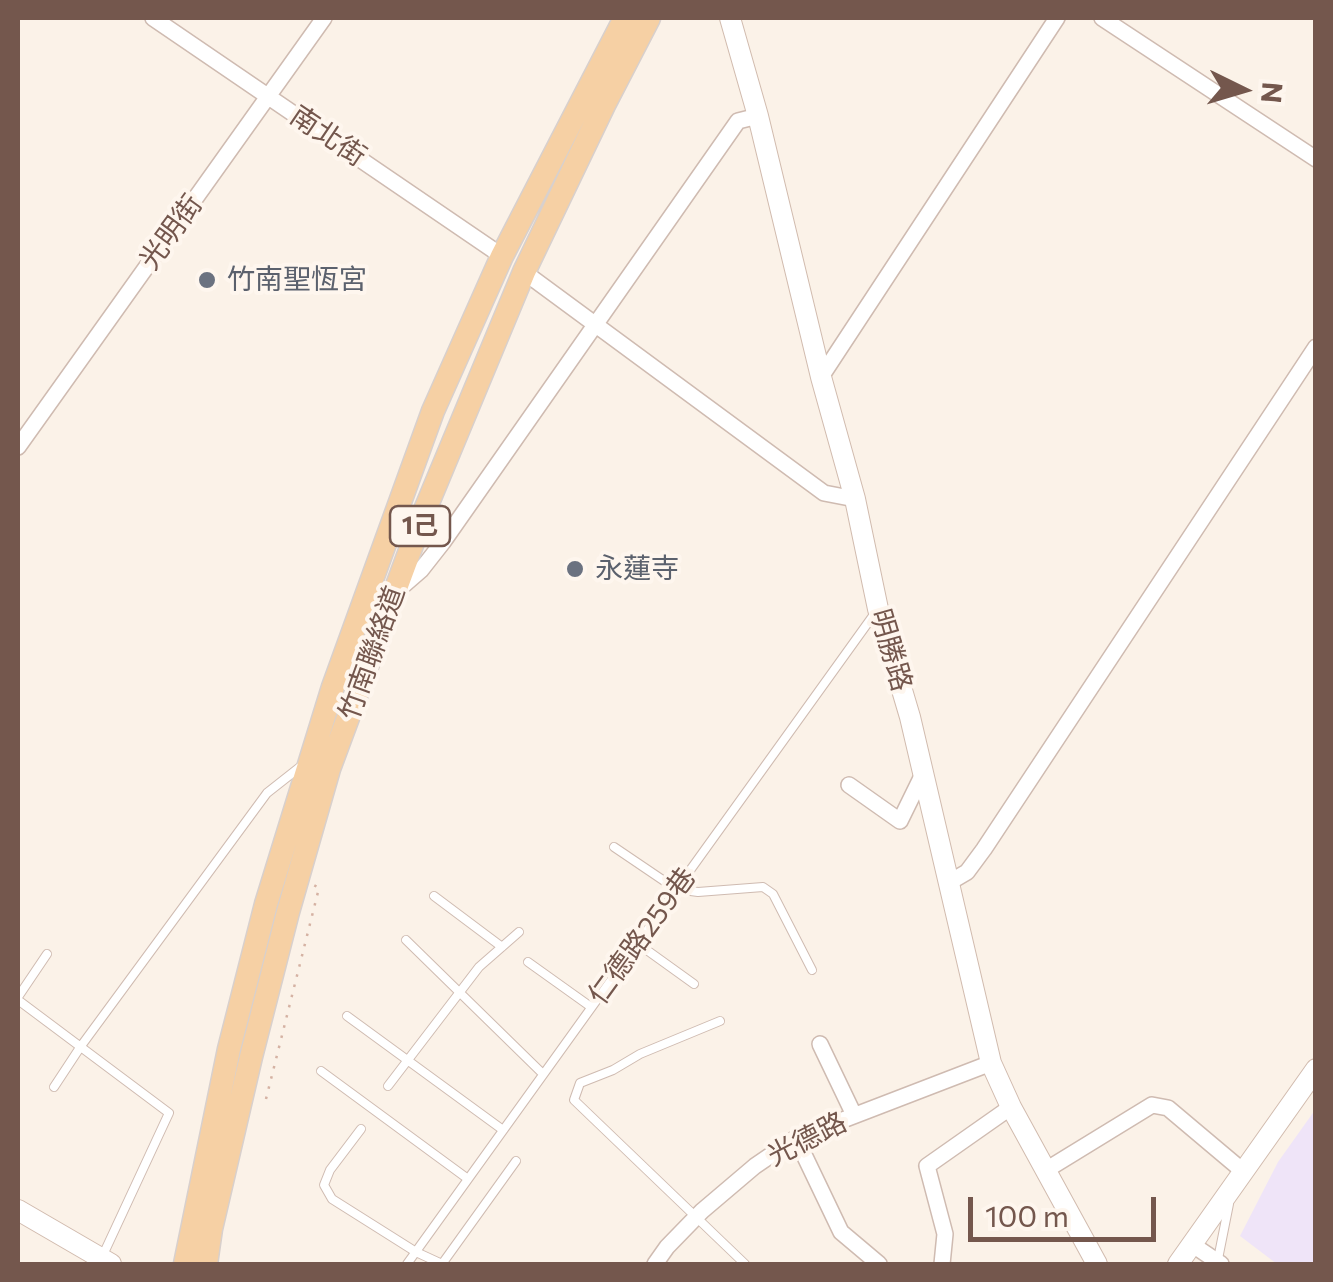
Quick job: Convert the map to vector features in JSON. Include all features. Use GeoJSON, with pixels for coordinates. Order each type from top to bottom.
{"type":"FeatureCollection","features":[{"type":"Feature","properties":{"kind":"main road","name":"竹南聯絡道"},"geometry":{"type":"LineString","coordinates":[[185,1264],[240,1053],[299,874],[333,687],[433,411],[502,256],[625,18]]}},
{"type":"Feature","properties":{"kind":"main road","name":"竹南聯絡道"},"geometry":{"type":"LineString","coordinates":[[206,1264],[266,904],[319,764],[394,592],[524,272],[649,18]]}},
{"type":"Feature","properties":{"kind":"street","name":"南北街"},"geometry":{"type":"LineString","coordinates":[[153,18],[502,256]]}},
{"type":"Feature","properties":{"kind":"street","name":"光明街"},"geometry":{"type":"LineString","coordinates":[[18,447],[324,18]]}},
{"type":"Feature","properties":{"kind":"street","name":"明勝路"},"geometry":{"type":"LineString","coordinates":[[730,18],[855,499],[878,609],[924,772],[991,1064],[1098,1264]]}},
{"type":"Feature","properties":{"kind":"street"},"geometry":{"type":"LineString","coordinates":[[821,377],[1057,18]]}},
{"type":"Feature","properties":{"kind":"street"},"geometry":{"type":"LineString","coordinates":[[1102,18],[1316,159]]}},
{"type":"Feature","properties":{"kind":"street"},"geometry":{"type":"LineString","coordinates":[[394,592],[421,570],[454,526],[738,120],[758,116]]}},
{"type":"Feature","properties":{"kind":"street"},"geometry":{"type":"LineString","coordinates":[[524,272],[824,493],[855,499]]}},
{"type":"Feature","properties":{"kind":"street"},"geometry":{"type":"LineString","coordinates":[[950,882],[968,872],[984,849],[1316,348]]}},
{"type":"Feature","properties":{"kind":"street"},"geometry":{"type":"LineString","coordinates":[[426,510],[434,530],[441,532],[454,526]]}},
{"type":"Feature","properties":{"kind":"street"},"geometry":{"type":"LineString","coordinates":[[848,785],[900,821],[924,772]]}},
{"type":"Feature","properties":{"kind":"street"},"geometry":{"type":"LineString","coordinates":[[820,1044],[854,1115]]}},
{"type":"Feature","properties":{"kind":"street","name":"光德路"},"geometry":{"type":"LineString","coordinates":[[655,1264],[697,1216],[755,1166],[796,1138],[991,1064]]}},
{"type":"Feature","properties":{"kind":"street"},"geometry":{"type":"LineString","coordinates":[[1178,1264],[1316,1068]]}},
{"type":"Feature","properties":{"kind":"street"},"geometry":{"type":"LineString","coordinates":[[1046,1170],[1152,1105],[1168,1108],[1244,1172]]}},
{"type":"Feature","properties":{"kind":"street"},"geometry":{"type":"LineString","coordinates":[[942,1264],[946,1234],[927,1166],[1011,1107]]}},
{"type":"Feature","properties":{"kind":"street"},"geometry":{"type":"LineString","coordinates":[[796,1138],[841,1232],[880,1264]]}},
{"type":"Feature","properties":{"kind":"street"},"geometry":{"type":"LineString","coordinates":[[18,1210],[106,1262]]}},
{"type":"Feature","properties":{"kind":"street"},"geometry":{"type":"LineString","coordinates":[[1193,1245],[1219,1264]]}},
{"type":"Feature","properties":{"kind":"lane","name":"仁德路259巷"},"geometry":{"type":"LineString","coordinates":[[407,1264],[878,609]]}},
{"type":"Feature","properties":{"kind":"lane"},"geometry":{"type":"LineString","coordinates":[[54,1087],[266,794],[319,764]]}},
{"type":"Feature","properties":{"kind":"lane"},"geometry":{"type":"LineString","coordinates":[[614,847],[676,889],[698,892],[763,887],[772,894],[812,970]]}},
{"type":"Feature","properties":{"kind":"lane"},"geometry":{"type":"LineString","coordinates":[[434,896],[502,947]]}},
{"type":"Feature","properties":{"kind":"lane"},"geometry":{"type":"LineString","coordinates":[[388,1086],[479,967],[519,932]]}},
{"type":"Feature","properties":{"kind":"lane"},"geometry":{"type":"LineString","coordinates":[[406,940],[543,1074]]}},
{"type":"Feature","properties":{"kind":"lane"},"geometry":{"type":"LineString","coordinates":[[637,944],[694,984]]}},
{"type":"Feature","properties":{"kind":"lane"},"geometry":{"type":"LineString","coordinates":[[47,954],[18,999],[169,1113],[106,1262]]}},
{"type":"Feature","properties":{"kind":"lane"},"geometry":{"type":"LineString","coordinates":[[528,962],[591,1007]]}},
{"type":"Feature","properties":{"kind":"lane"},"geometry":{"type":"LineString","coordinates":[[347,1016],[503,1130]]}},
{"type":"Feature","properties":{"kind":"lane"},"geometry":{"type":"LineString","coordinates":[[720,1021],[580,1083],[574,1100],[745,1264]]}},
{"type":"Feature","properties":{"kind":"lane"},"geometry":{"type":"LineString","coordinates":[[320,1071],[468,1179]]}},
{"type":"Feature","properties":{"kind":"lane"},"geometry":{"type":"LineString","coordinates":[[360,1129],[330,1170],[324,1185],[332,1199],[442,1264],[516,1160]]}},
{"type":"Feature","properties":{"kind":"lane"},"geometry":{"type":"LineString","coordinates":[[1219,1264],[1232,1190]]}},
{"type":"Feature","properties":{"kind":"path"},"geometry":{"type":"LineString","coordinates":[[266,1099],[318,888],[299,874]]}},
{"type":"Feature","properties":{"kind":"shaded area"},"geometry":{"type":"Polygon","coordinates":[[[1315,1110],[1315,1264],[1277,1264],[1240,1236],[1278,1162],[1315,1110]]]}},
{"type":"Feature","properties":{"kind":"place","name":"竹南聖恆宮"},"geometry":{"type":"Point","coordinates":[207,280]}},
{"type":"Feature","properties":{"kind":"place","name":"永蓮寺"},"geometry":{"type":"Point","coordinates":[575,569]}}]}
